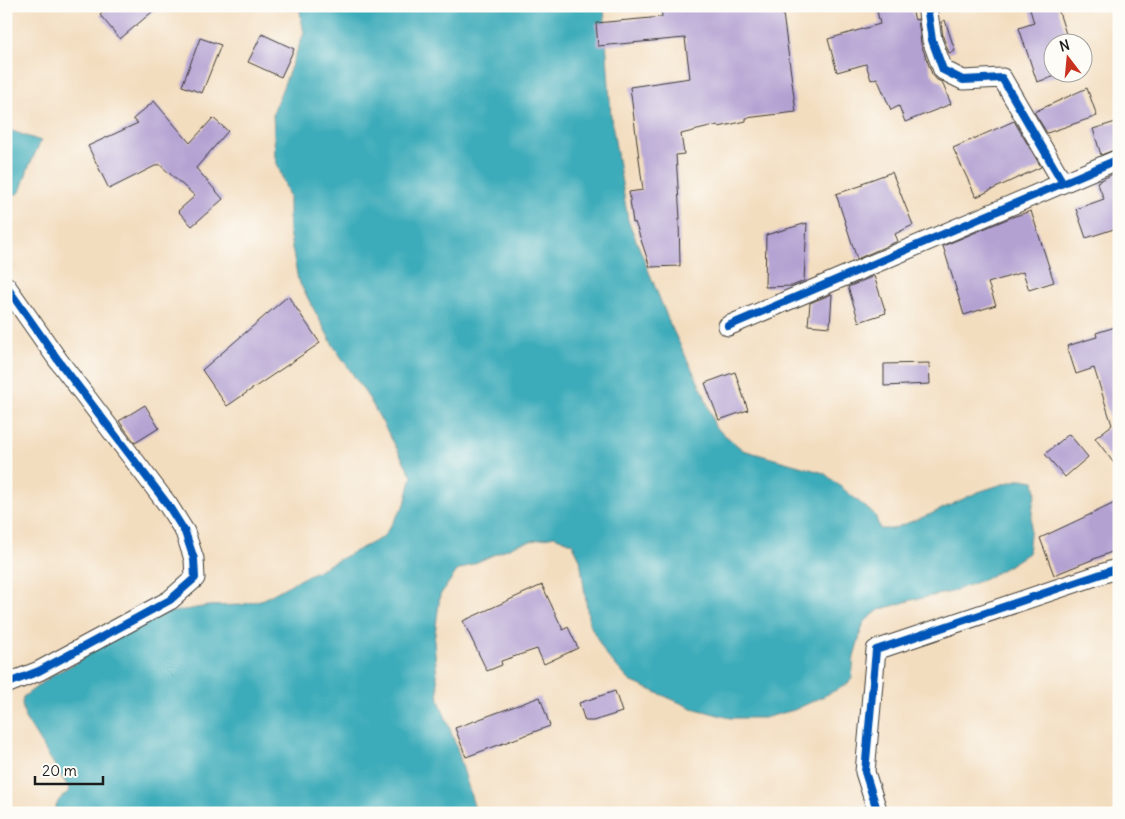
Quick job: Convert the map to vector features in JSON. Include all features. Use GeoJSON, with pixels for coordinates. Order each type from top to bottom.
{"type":"FeatureCollection","features":[{"type":"Feature","properties":{"kind":"street"},"geometry":{"type":"LineString","coordinates":[[927,6],[932,40],[944,70],[963,80],[1002,78],[1063,183]]}},
{"type":"Feature","properties":{"kind":"street"},"geometry":{"type":"LineString","coordinates":[[728,326],[1119,160]]}},
{"type":"Feature","properties":{"kind":"street"},"geometry":{"type":"LineString","coordinates":[[6,286],[58,360],[168,505],[185,532],[194,559],[195,578],[170,600],[39,671],[6,684]]}},
{"type":"Feature","properties":{"kind":"street"},"geometry":{"type":"LineString","coordinates":[[878,813],[865,772],[876,650],[1119,568]]}},
{"type":"Feature","properties":{"kind":"water"},"geometry":{"type":"Polygon","coordinates":[[[299,6],[604,6],[611,117],[628,220],[670,324],[704,394],[715,427],[743,450],[824,473],[875,515],[880,529],[892,529],[931,514],[978,492],[1006,483],[1022,479],[1034,481],[1036,492],[1028,553],[985,579],[951,592],[912,600],[879,610],[864,622],[854,656],[852,679],[846,685],[794,710],[764,718],[730,718],[692,708],[630,681],[606,655],[589,623],[580,559],[572,543],[554,536],[518,544],[457,571],[440,595],[434,642],[439,700],[457,748],[476,813],[53,813],[59,800],[70,790],[25,718],[22,704],[23,697],[56,673],[78,662],[106,640],[167,613],[208,606],[241,605],[264,599],[383,537],[405,504],[412,476],[370,400],[333,345],[298,280],[289,232],[289,196],[275,158],[273,113],[304,33],[299,6]]]}},
{"type":"Feature","properties":{"kind":"water"},"geometry":{"type":"Polygon","coordinates":[[[12,131],[41,141],[29,166],[20,192],[6,199],[6,134],[12,131]]]}},
{"type":"Feature","properties":{"kind":"building"},"geometry":{"type":"Polygon","coordinates":[[[110,6],[159,6],[120,39],[100,15],[110,6]]]}},
{"type":"Feature","properties":{"kind":"building"},"geometry":{"type":"Polygon","coordinates":[[[661,6],[782,6],[796,112],[746,118],[746,121],[719,127],[718,125],[681,134],[684,154],[676,155],[680,219],[680,266],[650,267],[635,222],[633,223],[629,192],[643,190],[630,87],[690,78],[685,38],[598,46],[596,23],[662,17],[661,6]]]}},
{"type":"Feature","properties":{"kind":"building"},"geometry":{"type":"Polygon","coordinates":[[[876,6],[911,6],[915,20],[918,19],[921,44],[932,74],[937,80],[942,82],[951,104],[905,122],[899,106],[891,110],[877,78],[871,80],[866,64],[837,72],[828,39],[880,24],[876,6]]]}},
{"type":"Feature","properties":{"kind":"building"},"geometry":{"type":"Polygon","coordinates":[[[1029,6],[1057,6],[1065,32],[1042,32],[1042,80],[1037,82],[1019,28],[1034,23],[1029,6]]]}},
{"type":"Feature","properties":{"kind":"building"},"geometry":{"type":"Polygon","coordinates":[[[945,20],[955,51],[949,53],[943,37],[941,22],[945,20]]]}},
{"type":"Feature","properties":{"kind":"building"},"geometry":{"type":"Polygon","coordinates":[[[262,34],[294,49],[281,77],[248,62],[262,34]]]}},
{"type":"Feature","properties":{"kind":"building"},"geometry":{"type":"Polygon","coordinates":[[[200,38],[221,45],[202,93],[182,86],[200,38]]]}},
{"type":"Feature","properties":{"kind":"building"},"geometry":{"type":"Polygon","coordinates":[[[1087,88],[1097,116],[1047,133],[1034,112],[1087,88]]]}},
{"type":"Feature","properties":{"kind":"building"},"geometry":{"type":"Polygon","coordinates":[[[154,101],[190,143],[213,118],[228,131],[196,168],[223,199],[192,226],[178,211],[195,196],[159,164],[109,189],[88,146],[138,123],[133,119],[154,101]]]}},
{"type":"Feature","properties":{"kind":"building"},"geometry":{"type":"Polygon","coordinates":[[[1014,121],[1041,167],[976,197],[953,148],[1014,121]]]}},
{"type":"Feature","properties":{"kind":"building"},"geometry":{"type":"Polygon","coordinates":[[[1119,121],[1119,148],[1101,155],[1093,129],[1119,121]]]}},
{"type":"Feature","properties":{"kind":"building"},"geometry":{"type":"Polygon","coordinates":[[[1119,171],[1119,233],[1117,228],[1086,238],[1076,209],[1104,199],[1097,182],[1119,171]]]}},
{"type":"Feature","properties":{"kind":"building"},"geometry":{"type":"Polygon","coordinates":[[[892,172],[913,225],[895,234],[898,241],[857,259],[836,194],[892,172]]]}},
{"type":"Feature","properties":{"kind":"building"},"geometry":{"type":"Polygon","coordinates":[[[1031,211],[1054,282],[1029,290],[1023,272],[988,283],[996,305],[964,315],[943,246],[1031,211]]]}},
{"type":"Feature","properties":{"kind":"building"},"geometry":{"type":"Polygon","coordinates":[[[807,223],[804,281],[792,286],[765,287],[766,235],[807,223]]]}},
{"type":"Feature","properties":{"kind":"building"},"geometry":{"type":"Polygon","coordinates":[[[874,276],[886,313],[859,322],[848,287],[874,276]]]}},
{"type":"Feature","properties":{"kind":"building"},"geometry":{"type":"Polygon","coordinates":[[[832,294],[830,327],[808,325],[810,303],[832,294]]]}},
{"type":"Feature","properties":{"kind":"building"},"geometry":{"type":"Polygon","coordinates":[[[288,296],[320,343],[227,406],[202,370],[288,296]]]}},
{"type":"Feature","properties":{"kind":"building"},"geometry":{"type":"Polygon","coordinates":[[[1115,327],[1119,339],[1119,470],[1095,438],[1112,425],[1094,368],[1076,374],[1067,346],[1097,337],[1096,333],[1115,327]]]}},
{"type":"Feature","properties":{"kind":"building"},"geometry":{"type":"Polygon","coordinates":[[[929,363],[930,384],[884,386],[884,364],[929,363]]]}},
{"type":"Feature","properties":{"kind":"building"},"geometry":{"type":"Polygon","coordinates":[[[735,372],[748,410],[719,420],[705,383],[735,372]]]}},
{"type":"Feature","properties":{"kind":"building"},"geometry":{"type":"Polygon","coordinates":[[[145,405],[159,428],[135,443],[119,421],[145,405]]]}},
{"type":"Feature","properties":{"kind":"building"},"geometry":{"type":"Polygon","coordinates":[[[1069,434],[1088,457],[1065,477],[1045,454],[1069,434]]]}},
{"type":"Feature","properties":{"kind":"building"},"geometry":{"type":"Polygon","coordinates":[[[1119,501],[1119,549],[1054,575],[1040,538],[1119,501]]]}},
{"type":"Feature","properties":{"kind":"building"},"geometry":{"type":"Polygon","coordinates":[[[542,585],[563,630],[568,627],[578,648],[544,664],[537,649],[501,661],[502,665],[487,671],[463,621],[542,585]]]}},
{"type":"Feature","properties":{"kind":"building"},"geometry":{"type":"Polygon","coordinates":[[[615,691],[622,712],[593,721],[585,721],[579,703],[615,691]]]}},
{"type":"Feature","properties":{"kind":"building"},"geometry":{"type":"Polygon","coordinates":[[[540,697],[550,726],[466,757],[455,728],[540,697]]]}},
{"type":"Feature","properties":{"kind":"cycle path"},"geometry":{"type":"LineString","coordinates":[[927,6],[932,40],[943,70],[963,80],[1002,78],[1063,183]]}},
{"type":"Feature","properties":{"kind":"cycle path"},"geometry":{"type":"LineString","coordinates":[[728,326],[1119,159]]}},
{"type":"Feature","properties":{"kind":"cycle path"},"geometry":{"type":"LineString","coordinates":[[6,286],[58,360],[168,505],[185,532],[194,559],[195,578],[170,600],[39,671],[6,684]]}},
{"type":"Feature","properties":{"kind":"cycle path"},"geometry":{"type":"LineString","coordinates":[[878,813],[865,772],[876,650],[1119,568]]}}]}
